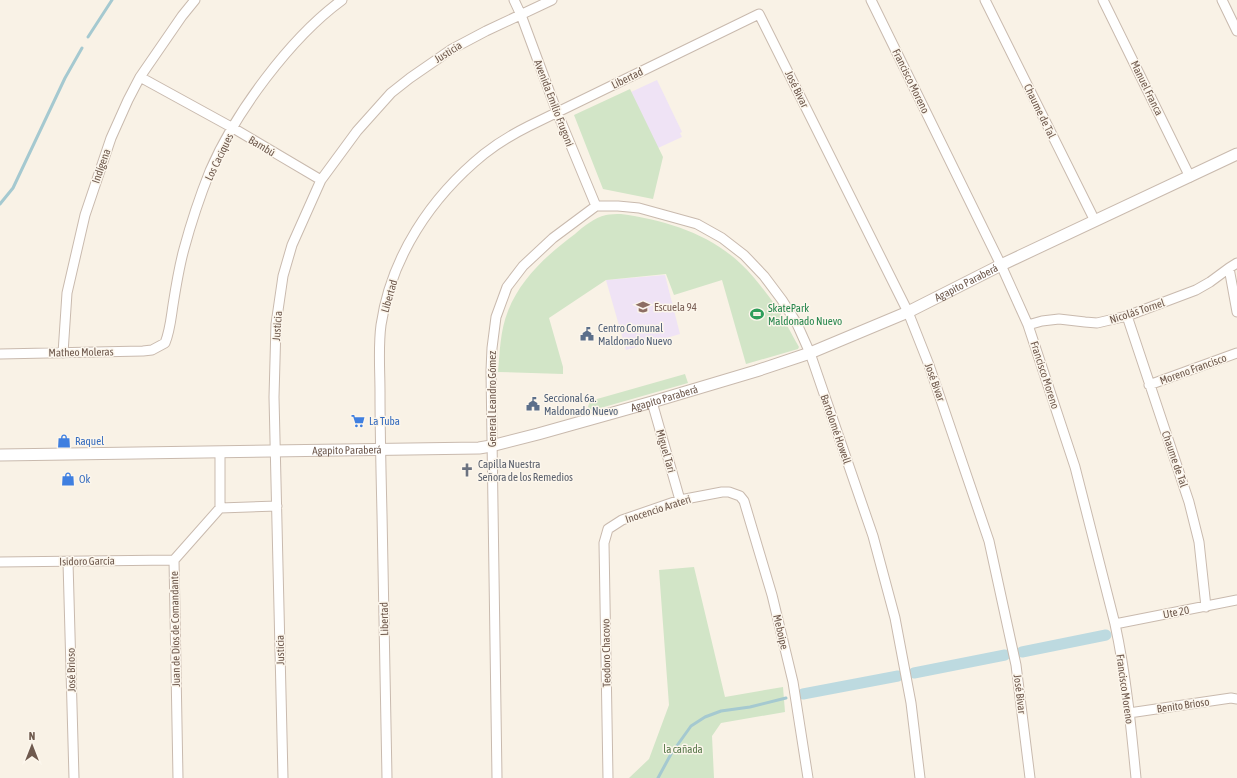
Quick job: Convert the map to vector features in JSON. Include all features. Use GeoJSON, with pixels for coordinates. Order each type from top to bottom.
{"type":"FeatureCollection","features":[{"type":"Feature","properties":{"kind":"street","name":"Indígena"},"geometry":{"type":"LineString","coordinates":[[63,353],[67,293],[85,215],[111,138],[140,77],[182,16],[195,0]]}},
{"type":"Feature","properties":{"kind":"street","name":"Los Caciques"},"geometry":{"type":"LineString","coordinates":[[161,346],[165,344],[169,334],[175,290],[183,250],[194,213],[210,171],[246,106],[286,52],[333,6],[342,0]]}},
{"type":"Feature","properties":{"kind":"street","name":"Avenida Emilio Frugoni"},"geometry":{"type":"LineString","coordinates":[[514,0],[521,15],[556,112],[596,206]]}},
{"type":"Feature","properties":{"kind":"street","name":"Justicia"},"geometry":{"type":"LineString","coordinates":[[283,778],[277,506],[274,451],[274,397],[276,324],[279,297],[292,245],[321,180],[357,131],[391,93],[415,74],[452,49],[486,31],[552,0]]}},
{"type":"Feature","properties":{"kind":"street","name":"Francisco Moreno"},"geometry":{"type":"LineString","coordinates":[[871,0],[1001,265],[1028,326],[1075,467],[1115,624],[1129,713],[1136,778]]}},
{"type":"Feature","properties":{"kind":"street","name":"Chaume de Tal"},"geometry":{"type":"LineString","coordinates":[[986,0],[1095,221]]}},
{"type":"Feature","properties":{"kind":"street","name":"Manuel Franca"},"geometry":{"type":"LineString","coordinates":[[1103,0],[1190,177]]}},
{"type":"Feature","properties":{"kind":"street"},"geometry":{"type":"LineString","coordinates":[[1222,0],[1237,31]]}},
{"type":"Feature","properties":{"kind":"street","name":"Libertad"},"geometry":{"type":"LineString","coordinates":[[387,778],[380,449],[380,344],[381,326],[389,292],[404,252],[430,210],[446,190],[465,171],[506,138],[556,112],[759,14]]}},
{"type":"Feature","properties":{"kind":"street","name":"José Bivar"},"geometry":{"type":"LineString","coordinates":[[759,14],[908,312],[929,365],[989,541],[1016,665],[1030,778]]}},
{"type":"Feature","properties":{"kind":"street","name":"Bambú"},"geometry":{"type":"LineString","coordinates":[[140,77],[233,128],[321,180]]}},
{"type":"Feature","properties":{"kind":"street","name":"Agapito Paraberá"},"geometry":{"type":"LineString","coordinates":[[0,456],[479,448],[491,446],[652,402],[810,353],[908,312],[1001,265],[1237,154]]}},
{"type":"Feature","properties":{"kind":"street","name":"Bartolomé Howell"},"geometry":{"type":"LineString","coordinates":[[596,206],[638,208],[697,224],[722,238],[744,254],[764,276],[782,300],[797,324],[810,353],[873,536],[896,618],[911,704],[920,778]]}},
{"type":"Feature","properties":{"kind":"street","name":"General Leandro Gómez"},"geometry":{"type":"LineString","coordinates":[[497,778],[491,446],[491,371],[496,317],[507,287],[524,266],[553,238],[596,206]]}},
{"type":"Feature","properties":{"kind":"street"},"geometry":{"type":"LineString","coordinates":[[1233,265],[1237,312]]}},
{"type":"Feature","properties":{"kind":"street","name":"Nicolás Tornel"},"geometry":{"type":"LineString","coordinates":[[1028,326],[1042,321],[1059,319],[1097,323],[1127,316],[1196,290],[1210,282],[1233,265]]}},
{"type":"Feature","properties":{"kind":"street","name":"Chaume de Tal"},"geometry":{"type":"LineString","coordinates":[[1127,316],[1189,502],[1199,542],[1206,606]]}},
{"type":"Feature","properties":{"kind":"street","name":"Matheo Moleras"},"geometry":{"type":"LineString","coordinates":[[0,354],[143,351],[152,350],[161,346]]}},
{"type":"Feature","properties":{"kind":"street","name":"Moreno Francisco"},"geometry":{"type":"LineString","coordinates":[[1149,385],[1237,353]]}},
{"type":"Feature","properties":{"kind":"street","name":"Miguel Tari"},"geometry":{"type":"LineString","coordinates":[[652,402],[680,500]]}},
{"type":"Feature","properties":{"kind":"street"},"geometry":{"type":"LineString","coordinates":[[220,452],[220,508],[277,506]]}},
{"type":"Feature","properties":{"kind":"street","name":"Inocencio Arateri"},"geometry":{"type":"LineString","coordinates":[[608,529],[622,520],[680,500],[722,492],[735,493]]}},
{"type":"Feature","properties":{"kind":"street","name":"Meboipe"},"geometry":{"type":"LineString","coordinates":[[735,493],[744,501],[772,595],[793,682],[808,778]]}},
{"type":"Feature","properties":{"kind":"street","name":"Juan de Dios de Comandante"},"geometry":{"type":"LineString","coordinates":[[178,778],[174,560],[220,508]]}},
{"type":"Feature","properties":{"kind":"street","name":"Teodoro Chacovo"},"geometry":{"type":"LineString","coordinates":[[608,529],[604,543],[608,778]]}},
{"type":"Feature","properties":{"kind":"street","name":"Isidoro García"},"geometry":{"type":"LineString","coordinates":[[0,562],[174,560]]}},
{"type":"Feature","properties":{"kind":"street","name":"José Brioso"},"geometry":{"type":"LineString","coordinates":[[68,562],[74,778]]}},
{"type":"Feature","properties":{"kind":"street","name":"Ute 20"},"geometry":{"type":"LineString","coordinates":[[1115,624],[1237,600]]}},
{"type":"Feature","properties":{"kind":"street","name":"Benito Brioso"},"geometry":{"type":"LineString","coordinates":[[1129,713],[1231,698],[1237,699]]}},
{"type":"Feature","properties":{"kind":"shaded area"},"geometry":{"type":"Polygon","coordinates":[[[657,80],[682,132],[680,133],[682,137],[658,148],[631,92],[657,80]]]}},
{"type":"Feature","properties":{"kind":"shaded area","name":"Escuela 94"},"geometry":{"type":"Polygon","coordinates":[[[665,275],[680,334],[626,350],[606,280],[665,275]]]}},
{"type":"Feature","properties":{"kind":"green space"},"geometry":{"type":"Polygon","coordinates":[[[630,89],[663,157],[653,199],[603,189],[574,115],[630,89]]]}},
{"type":"Feature","properties":{"kind":"green space"},"geometry":{"type":"Polygon","coordinates":[[[611,214],[621,214],[669,224],[700,236],[728,253],[750,273],[773,302],[799,347],[798,349],[746,364],[722,280],[674,295],[666,274],[606,280],[549,318],[563,367],[563,374],[498,372],[503,326],[513,299],[520,288],[545,259],[582,228],[597,218],[611,214]]]}},
{"type":"Feature","properties":{"kind":"green space"},"geometry":{"type":"Polygon","coordinates":[[[685,374],[688,383],[590,411],[588,407],[590,401],[685,374]]]}},
{"type":"Feature","properties":{"kind":"green space","name":"la cañada"},"geometry":{"type":"Polygon","coordinates":[[[694,567],[725,697],[783,687],[785,712],[721,723],[712,736],[714,778],[629,778],[649,759],[669,705],[659,570],[694,567]]]}},
{"type":"Feature","properties":{"kind":"waterway"},"geometry":{"type":"LineString","coordinates":[[88,37],[112,0]]}},
{"type":"Feature","properties":{"kind":"waterway"},"geometry":{"type":"LineString","coordinates":[[0,204],[13,188],[65,78],[82,48]]}},
{"type":"Feature","properties":{"kind":"waterway"},"geometry":{"type":"LineString","coordinates":[[1022,652],[1106,635]]}},
{"type":"Feature","properties":{"kind":"waterway"},"geometry":{"type":"LineString","coordinates":[[914,673],[1005,655]]}},
{"type":"Feature","properties":{"kind":"waterway"},"geometry":{"type":"LineString","coordinates":[[803,694],[898,676]]}},
{"type":"Feature","properties":{"kind":"waterway"},"geometry":{"type":"LineString","coordinates":[[658,778],[671,754],[691,726],[705,717],[721,711],[750,707],[786,698]]}},
{"type":"Feature","properties":{"kind":"place","name":"Escuela 94"},"geometry":{"type":"Point","coordinates":[643,307]}},
{"type":"Feature","properties":{"kind":"place","name":"SkatePark Maldonado Nuevo"},"geometry":{"type":"Point","coordinates":[757,314]}},
{"type":"Feature","properties":{"kind":"place","name":"Centro Comunal Maldonado Nuevo"},"geometry":{"type":"Point","coordinates":[587,334]}},
{"type":"Feature","properties":{"kind":"place","name":"Seccional 6a. Maldonado Nuevo"},"geometry":{"type":"Point","coordinates":[533,404]}},
{"type":"Feature","properties":{"kind":"place","name":"La Tuba"},"geometry":{"type":"Point","coordinates":[358,421]}},
{"type":"Feature","properties":{"kind":"place","name":"Raquel"},"geometry":{"type":"Point","coordinates":[64,441]}},
{"type":"Feature","properties":{"kind":"place","name":"Capilla Nuestra Señora de los Remedios"},"geometry":{"type":"Point","coordinates":[467,470]}},
{"type":"Feature","properties":{"kind":"place","name":"Ok"},"geometry":{"type":"Point","coordinates":[68,479]}}]}
